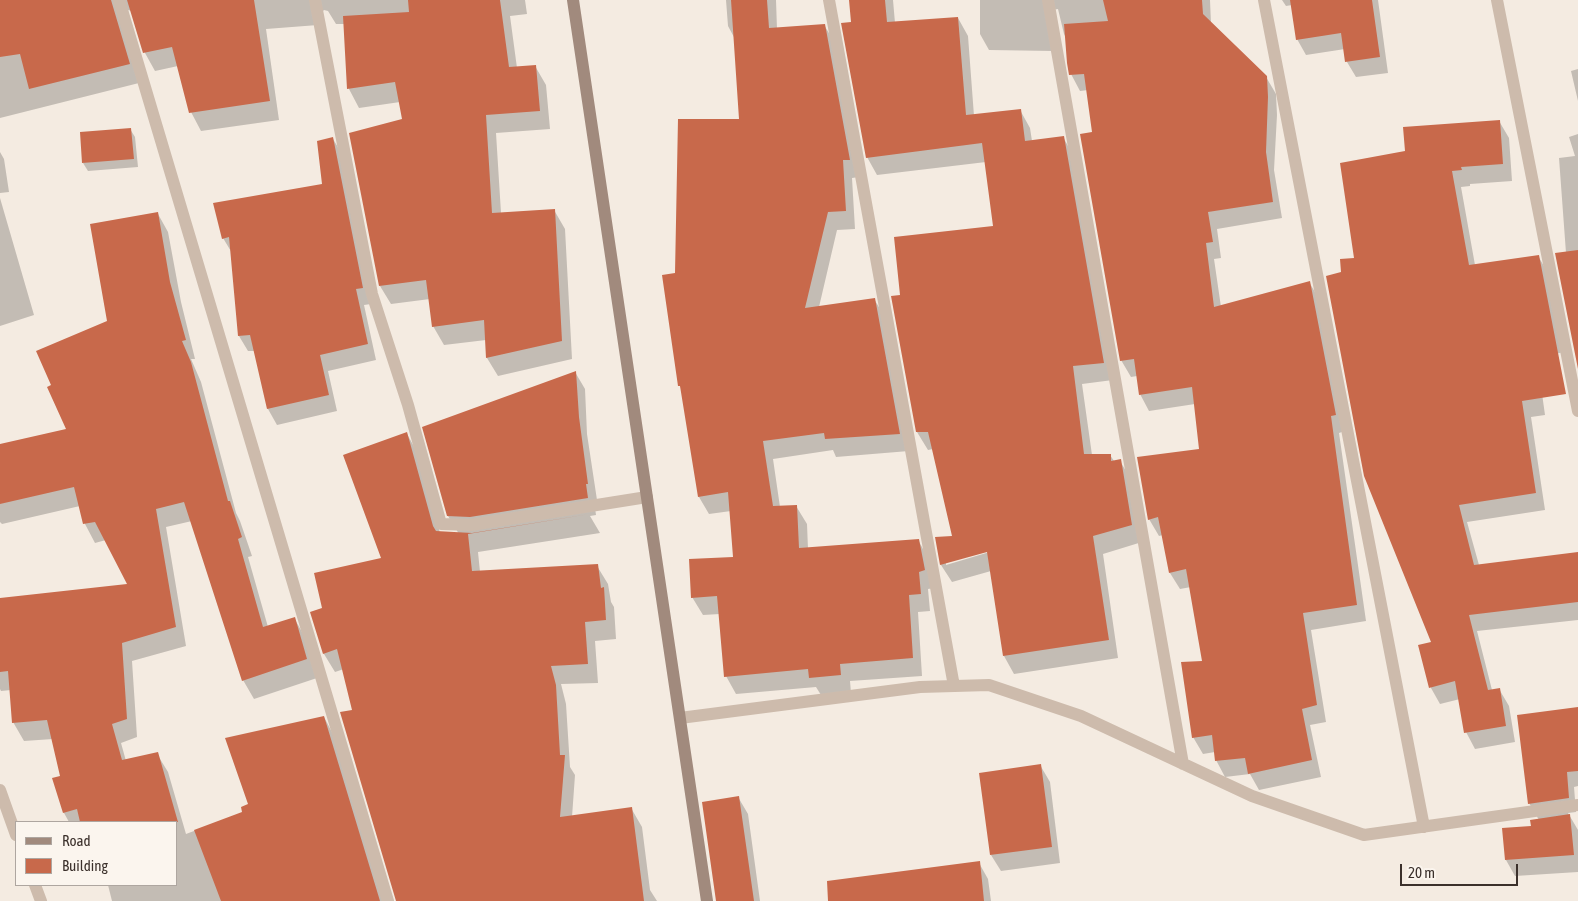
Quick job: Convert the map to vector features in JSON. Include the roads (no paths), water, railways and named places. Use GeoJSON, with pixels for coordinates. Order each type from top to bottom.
{"type":"FeatureCollection","features":[{"type":"Feature","properties":{"kind":"street"},"geometry":{"type":"LineString","coordinates":[[118,0],[388,901]]}},
{"type":"Feature","properties":{"kind":"street"},"geometry":{"type":"LineString","coordinates":[[315,0],[372,294],[408,406],[441,524],[471,525],[647,497]]}},
{"type":"Feature","properties":{"kind":"street"},"geometry":{"type":"LineString","coordinates":[[574,0],[708,901]]}},
{"type":"Feature","properties":{"kind":"street"},"geometry":{"type":"LineString","coordinates":[[829,0],[954,686]]}},
{"type":"Feature","properties":{"kind":"street"},"geometry":{"type":"LineString","coordinates":[[1048,0],[1183,764]]}},
{"type":"Feature","properties":{"kind":"street"},"geometry":{"type":"LineString","coordinates":[[1264,0],[1424,827]]}},
{"type":"Feature","properties":{"kind":"street"},"geometry":{"type":"LineString","coordinates":[[1497,0],[1578,411]]}},
{"type":"Feature","properties":{"kind":"street"},"geometry":{"type":"LineString","coordinates":[[680,718],[920,687],[989,685],[1081,716],[1252,796],[1364,835],[1578,805]]}},
{"type":"Feature","properties":{"kind":"street"},"geometry":{"type":"LineString","coordinates":[[0,790],[15,832]]}},
{"type":"Feature","properties":{"kind":"street"},"geometry":{"type":"LineString","coordinates":[[35,886],[41,901]]}}]}
